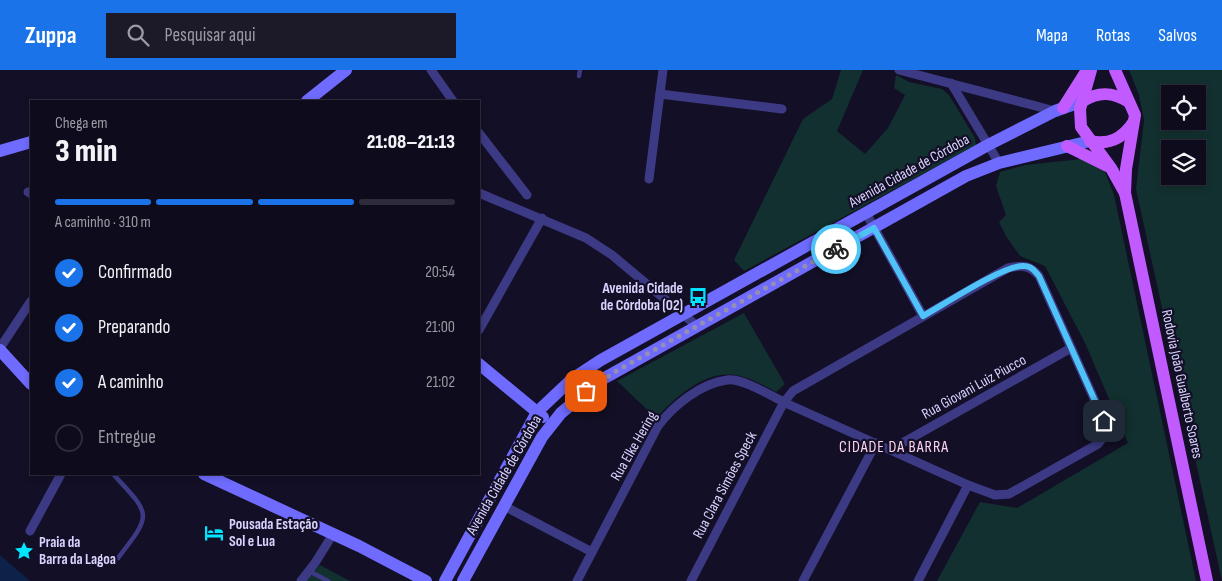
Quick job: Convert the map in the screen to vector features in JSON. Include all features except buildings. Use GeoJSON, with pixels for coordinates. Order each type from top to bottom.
{"type":"FeatureCollection","features":[{"type":"Feature","properties":{"kind":"main road"},"geometry":{"type":"LineString","coordinates":[[1059,109],[1087,70]]}},
{"type":"Feature","properties":{"kind":"main road"},"geometry":{"type":"LineString","coordinates":[[1091,70],[1080,110],[1081,126],[1111,168],[1125,193]]}},
{"type":"Feature","properties":{"kind":"main road"},"geometry":{"type":"LineString","coordinates":[[1115,70],[1135,114],[1128,153],[1125,193]]}},
{"type":"Feature","properties":{"kind":"main road"},"geometry":{"type":"LineString","coordinates":[[1083,101],[1103,93],[1112,94],[1129,102]]}},
{"type":"Feature","properties":{"kind":"main road"},"geometry":{"type":"LineString","coordinates":[[1090,141],[1102,143],[1113,141],[1121,136],[1134,121]]}},
{"type":"Feature","properties":{"kind":"main road"},"geometry":{"type":"LineString","coordinates":[[1067,146],[1111,168]]}},
{"type":"Feature","properties":{"kind":"main road","name":"Rodovia João Gualberto Soares"},"geometry":{"type":"LineString","coordinates":[[1125,193],[1207,581]]}},
{"type":"Feature","properties":{"kind":"street"},"geometry":{"type":"LineString","coordinates":[[308,100],[346,70]]}},
{"type":"Feature","properties":{"kind":"street"},"geometry":{"type":"LineString","coordinates":[[431,70],[450,100]]}},
{"type":"Feature","properties":{"kind":"street"},"geometry":{"type":"LineString","coordinates":[[649,179],[663,70]]}},
{"type":"Feature","properties":{"kind":"street"},"geometry":{"type":"LineString","coordinates":[[899,70],[1059,109]]}},
{"type":"Feature","properties":{"kind":"street"},"geometry":{"type":"LineString","coordinates":[[951,83],[998,163]]}},
{"type":"Feature","properties":{"kind":"street"},"geometry":{"type":"LineString","coordinates":[[660,94],[782,109]]}},
{"type":"Feature","properties":{"kind":"street","name":"Avenida Cidade de Córdoba"},"geometry":{"type":"LineString","coordinates":[[445,581],[536,412],[557,391],[584,371],[988,145],[1059,109],[1083,101]]}},
{"type":"Feature","properties":{"kind":"street"},"geometry":{"type":"LineString","coordinates":[[480,134],[527,195]]}},
{"type":"Feature","properties":{"kind":"street","name":"Avenida Cidade de Córdoba"},"geometry":{"type":"LineString","coordinates":[[463,581],[551,424],[572,402],[601,380],[966,176],[998,163],[1090,141]]}},
{"type":"Feature","properties":{"kind":"street"},"geometry":{"type":"LineString","coordinates":[[0,151],[30,142]]}},
{"type":"Feature","properties":{"kind":"street"},"geometry":{"type":"LineString","coordinates":[[480,193],[573,231],[600,246],[697,326]]}},
{"type":"Feature","properties":{"kind":"street"},"geometry":{"type":"LineString","coordinates":[[866,213],[923,316]]}},
{"type":"Feature","properties":{"kind":"street"},"geometry":{"type":"LineString","coordinates":[[480,328],[542,218]]}},
{"type":"Feature","properties":{"kind":"street","name":"Rua Clara Simões Speck"},"geometry":{"type":"LineString","coordinates":[[691,581],[784,402],[798,387],[1008,268],[1025,266],[1034,269],[1039,276],[1071,348]]}},
{"type":"Feature","properties":{"kind":"street"},"geometry":{"type":"LineString","coordinates":[[30,303],[0,349],[30,383]]}},
{"type":"Feature","properties":{"kind":"street","name":"Rua Elke Hering"},"geometry":{"type":"LineString","coordinates":[[577,581],[652,437],[666,416],[676,407],[706,388],[727,380],[741,382],[968,485],[989,494],[1002,496],[1014,492],[1098,444],[1105,435],[1104,421],[1071,348]]}},
{"type":"Feature","properties":{"kind":"street","name":"Rua Giovani Luiz Piucco"},"geometry":{"type":"LineString","coordinates":[[890,450],[1071,348]]}},
{"type":"Feature","properties":{"kind":"street"},"geometry":{"type":"LineString","coordinates":[[480,365],[551,424]]}},
{"type":"Feature","properties":{"kind":"street"},"geometry":{"type":"LineString","coordinates":[[803,581],[876,443]]}},
{"type":"Feature","properties":{"kind":"street"},"geometry":{"type":"LineString","coordinates":[[30,531],[59,475]]}},
{"type":"Feature","properties":{"kind":"street"},"geometry":{"type":"LineString","coordinates":[[206,475],[333,534],[426,581]]}},
{"type":"Feature","properties":{"kind":"street"},"geometry":{"type":"LineString","coordinates":[[918,581],[968,485]]}},
{"type":"Feature","properties":{"kind":"street"},"geometry":{"type":"LineString","coordinates":[[504,506],[592,552]]}},
{"type":"Feature","properties":{"kind":"street"},"geometry":{"type":"LineString","coordinates":[[300,581],[309,572],[333,534]]}},
{"type":"Feature","properties":{"kind":"lane"},"geometry":{"type":"LineString","coordinates":[[579,76],[580,70]]}},
{"type":"Feature","properties":{"kind":"lane"},"geometry":{"type":"LineString","coordinates":[[114,475],[137,499],[143,514],[142,527],[118,558]]}},
{"type":"Feature","properties":{"kind":"lane"},"geometry":{"type":"LineString","coordinates":[[309,572],[328,581]]}},
{"type":"Feature","properties":{"kind":"green space"},"geometry":{"type":"Polygon","coordinates":[[[841,70],[863,70],[837,131],[865,154],[888,128],[905,95],[894,88],[896,75],[909,82],[942,89],[949,95],[975,138],[976,145],[744,271],[734,260],[803,119],[832,99],[841,70]]]}},
{"type":"Feature","properties":{"kind":"green space"},"geometry":{"type":"Polygon","coordinates":[[[1129,70],[1222,70],[1222,581],[1136,189],[1144,120],[1139,95],[1129,70]]]}},
{"type":"Feature","properties":{"kind":"green space"},"geometry":{"type":"Polygon","coordinates":[[[1081,159],[1105,172],[1114,195],[1196,581],[937,581],[980,502],[1017,508],[1128,443],[1085,343],[1045,266],[1020,256],[999,222],[1006,215],[996,186],[1000,172],[1025,165],[1081,159]]]}},
{"type":"Feature","properties":{"kind":"green space"},"geometry":{"type":"Polygon","coordinates":[[[744,313],[785,384],[776,392],[740,376],[716,376],[704,380],[683,393],[656,418],[617,381],[744,313]]]}},
{"type":"Feature","properties":{"kind":"green space"},"geometry":{"type":"Polygon","coordinates":[[[320,565],[350,581],[306,581],[320,565]]]}},
{"type":"Feature","properties":{"kind":"water"},"geometry":{"type":"Polygon","coordinates":[[[0,555],[30,581],[0,581],[0,555]]]}},
{"type":"Feature","properties":{"kind":"way so far"},"geometry":{"type":"LineString","coordinates":[[586,391],[618,370],[836,249]]}},
{"type":"Feature","properties":{"kind":"place","name":"Avenida Cidade de Córdoba (02)"},"geometry":{"type":"Point","coordinates":[698,297]}},
{"type":"Feature","properties":{"kind":"place","name":"Pousada Estação Sol e Lua"},"geometry":{"type":"Point","coordinates":[214,533]}},
{"type":"Feature","properties":{"kind":"place","name":"Praia da Barra da Lagoa"},"geometry":{"type":"Point","coordinates":[24,551]}},
{"type":"Feature","properties":{"kind":"district","name":"CIDADE DA BARRA"},"geometry":{"type":"Point","coordinates":[894,447]}},
{"type":"Feature","properties":{"kind":"route"},"geometry":{"type":"LineString","coordinates":[[836,249],[874,228],[923,316],[1008,268],[1025,266],[1034,269],[1039,276],[1104,421]]}}]}
